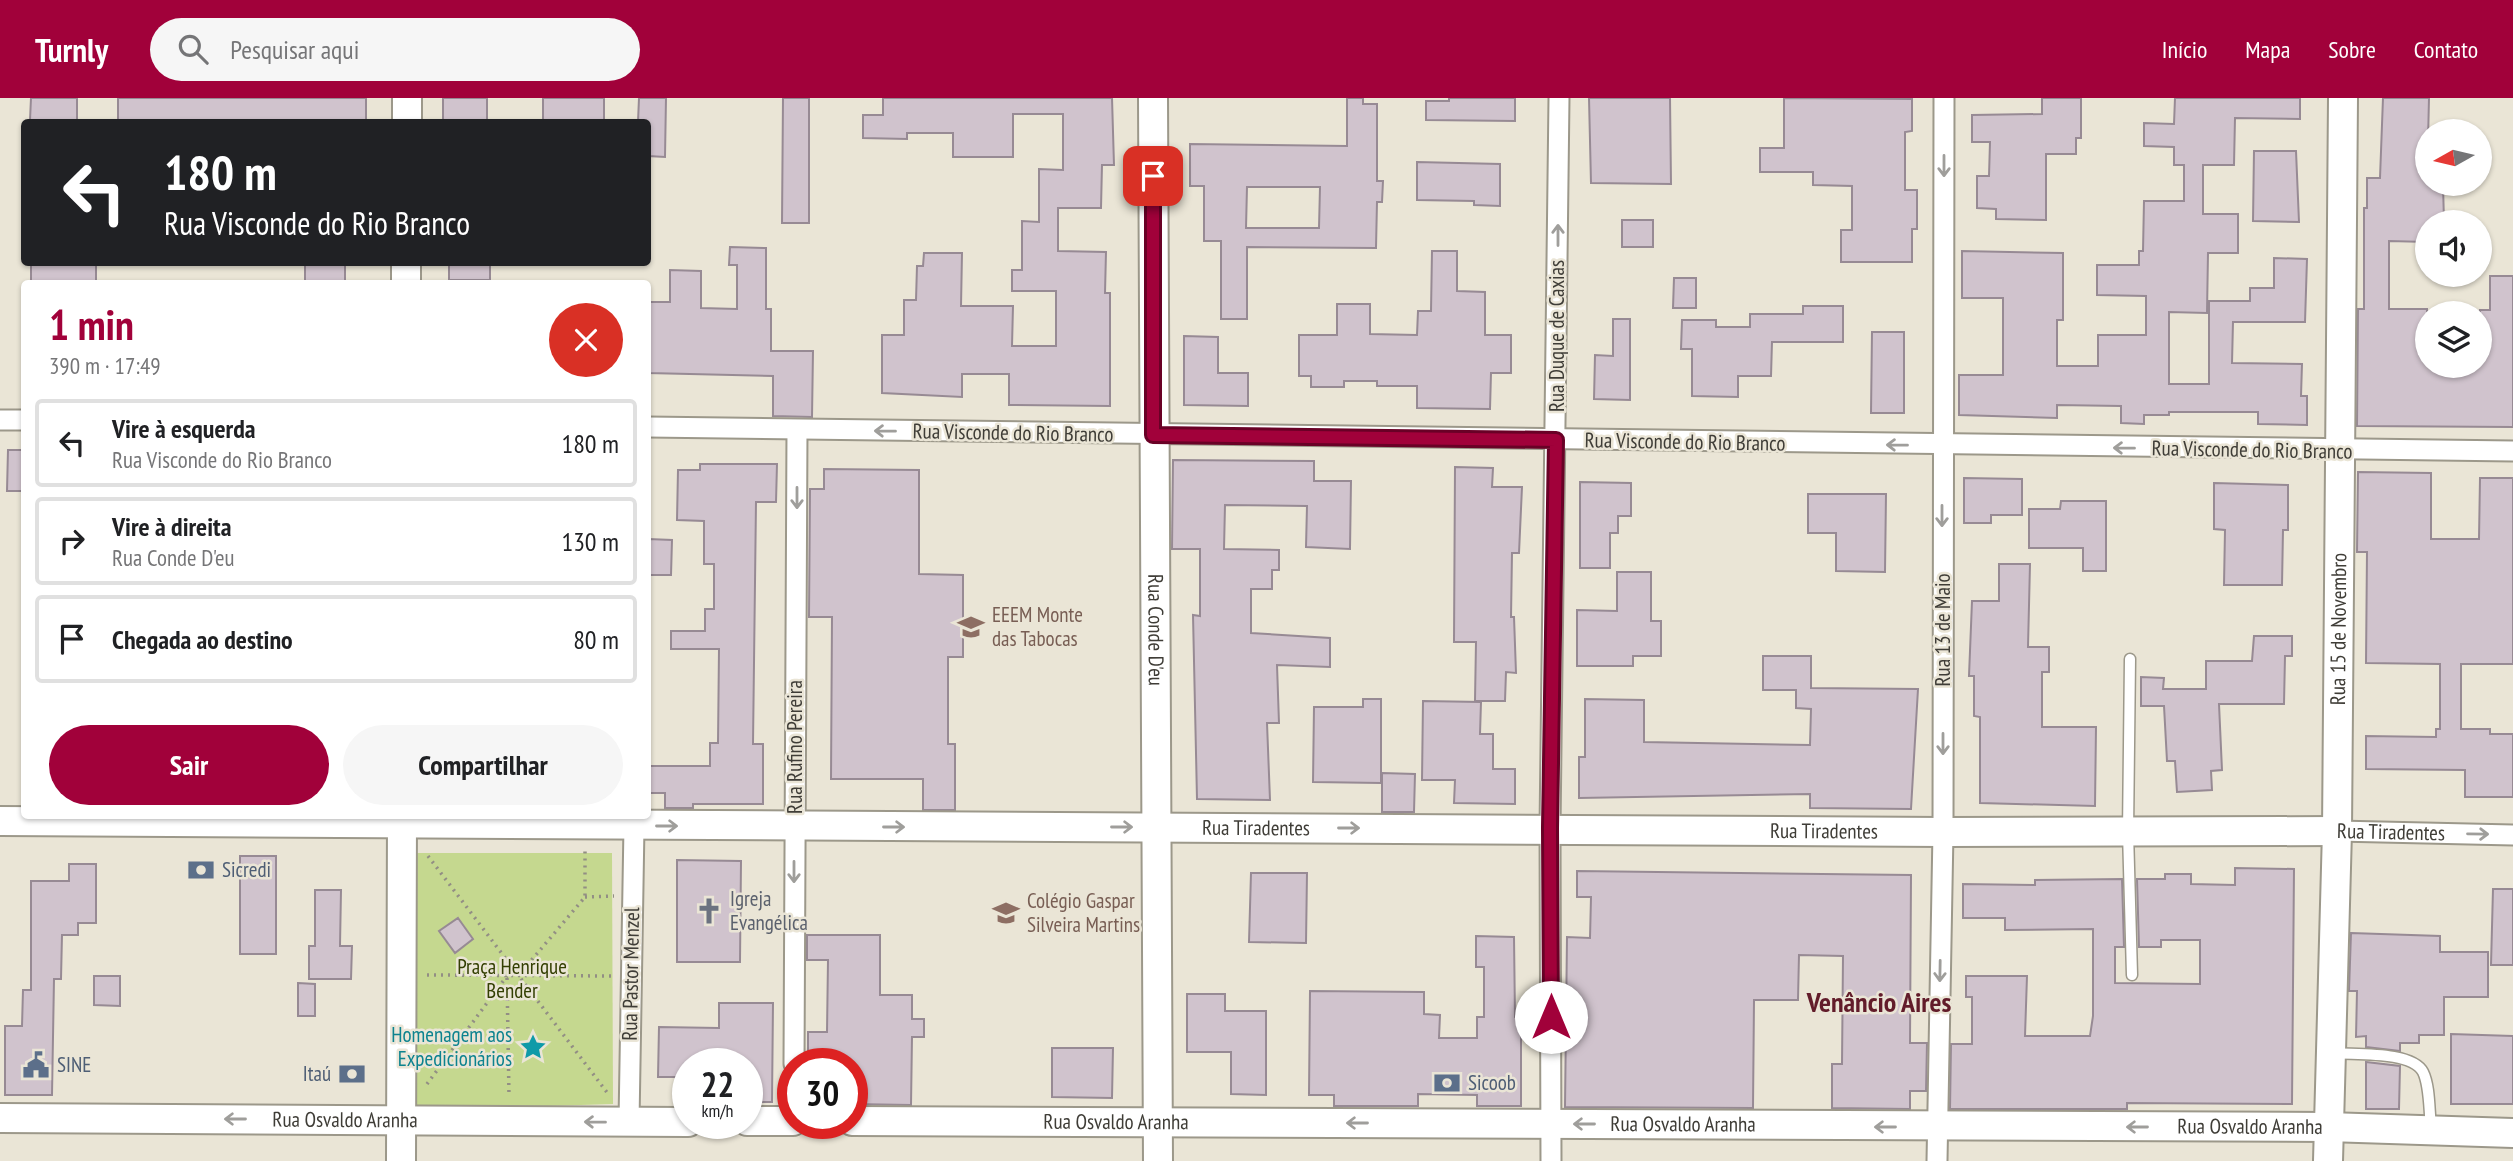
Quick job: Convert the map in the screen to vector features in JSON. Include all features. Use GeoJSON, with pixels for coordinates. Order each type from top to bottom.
{"type":"FeatureCollection","features":[{"type":"Feature","properties":{"kind":"main road"},"geometry":{"type":"LineString","coordinates":[[407,98],[407,119]]}},
{"type":"Feature","properties":{"kind":"main road","name":"Rua Conde D'eu"},"geometry":{"type":"LineString","coordinates":[[1153,98],[1158,1161]]}},
{"type":"Feature","properties":{"kind":"main road","name":"Rua 15 de Novembro"},"geometry":{"type":"LineString","coordinates":[[2328,1161],[2337,831],[2343,98]]}},
{"type":"Feature","properties":{"kind":"main road"},"geometry":{"type":"LineString","coordinates":[[401,1161],[402,819]]}},
{"type":"Feature","properties":{"kind":"main road","name":"Rua Tiradentes"},"geometry":{"type":"LineString","coordinates":[[0,821],[402,819],[634,826],[794,827],[2337,831]]}},
{"type":"Feature","properties":{"kind":"main road","name":"Rua Osvaldo Aranha"},"geometry":{"type":"LineString","coordinates":[[0,1118],[672,1122]]}},
{"type":"Feature","properties":{"kind":"main road","name":"Rua Osvaldo Aranha"},"geometry":{"type":"LineString","coordinates":[[868,1121],[2328,1127],[2513,1133]]}},
{"type":"Feature","properties":{"kind":"street","name":"Rua Duque de Caxias"},"geometry":{"type":"LineString","coordinates":[[1551,1161],[1550,828],[1559,98]]}},
{"type":"Feature","properties":{"kind":"street","name":"Rua 13 de Maio"},"geometry":{"type":"LineString","coordinates":[[1937,1161],[1943,832],[1944,98]]}},
{"type":"Feature","properties":{"kind":"street"},"geometry":{"type":"LineString","coordinates":[[0,420],[21,421]]}},
{"type":"Feature","properties":{"kind":"street","name":"Rua Visconde do Rio Branco"},"geometry":{"type":"LineString","coordinates":[[651,428],[2513,452]]}},
{"type":"Feature","properties":{"kind":"street","name":"Rua Rufino Pereira"},"geometry":{"type":"LineString","coordinates":[[794,1048],[797,430]]}},
{"type":"Feature","properties":{"kind":"street","name":"Rua Pastor Menzel"},"geometry":{"type":"LineString","coordinates":[[629,1122],[634,826]]}},
{"type":"Feature","properties":{"kind":"street","name":"Rua Tiradentes"},"geometry":{"type":"LineString","coordinates":[[2337,831],[2513,835]]}},
{"type":"Feature","properties":{"kind":"lane"},"geometry":{"type":"LineString","coordinates":[[2130,659],[2128,832],[2132,975]]}},
{"type":"Feature","properties":{"kind":"lane"},"geometry":{"type":"LineString","coordinates":[[2330,1053],[2405,1058],[2417,1064],[2424,1074],[2431,1130]]}},
{"type":"Feature","properties":{"kind":"path"},"geometry":{"type":"LineString","coordinates":[[518,976],[585,897],[585,825]]}},
{"type":"Feature","properties":{"kind":"path"},"geometry":{"type":"LineString","coordinates":[[427,855],[629,1122]]}},
{"type":"Feature","properties":{"kind":"path"},"geometry":{"type":"LineString","coordinates":[[585,897],[632,895]]}},
{"type":"Feature","properties":{"kind":"path"},"geometry":{"type":"LineString","coordinates":[[401,975],[631,977]]}},
{"type":"Feature","properties":{"kind":"path"},"geometry":{"type":"LineString","coordinates":[[425,1086],[507,976]]}},
{"type":"Feature","properties":{"kind":"path"},"geometry":{"type":"LineString","coordinates":[[507,976],[510,1120]]}},
{"type":"Feature","properties":{"kind":"green space","name":"Praça Henrique Bender"},"geometry":{"type":"Polygon","coordinates":[[[412,853],[612,853],[613,1104],[412,1110],[412,853]]]}},
{"type":"Feature","properties":{"kind":"building"},"geometry":{"type":"Polygon","coordinates":[[[31,98],[77,98],[77,119],[30,119],[31,98]]]}},
{"type":"Feature","properties":{"kind":"building"},"geometry":{"type":"Polygon","coordinates":[[[118,98],[366,98],[366,119],[118,119],[118,98]]]}},
{"type":"Feature","properties":{"kind":"building"},"geometry":{"type":"Polygon","coordinates":[[[443,98],[487,98],[487,119],[443,119],[443,98]]]}},
{"type":"Feature","properties":{"kind":"building"},"geometry":{"type":"Polygon","coordinates":[[[543,98],[604,98],[604,119],[543,119],[543,98]]]}},
{"type":"Feature","properties":{"kind":"building"},"geometry":{"type":"Polygon","coordinates":[[[639,98],[666,98],[665,157],[651,156],[651,119],[638,119],[639,98]]]}},
{"type":"Feature","properties":{"kind":"building"},"geometry":{"type":"Polygon","coordinates":[[[783,98],[809,98],[809,223],[782,223],[783,98]]]}},
{"type":"Feature","properties":{"kind":"building"},"geometry":{"type":"Polygon","coordinates":[[[883,98],[1112,98],[1114,165],[1102,165],[1101,208],[1058,208],[1058,251],[1106,252],[1105,293],[1110,293],[1110,406],[1009,405],[1009,374],[962,374],[962,397],[882,393],[882,335],[904,335],[904,300],[916,300],[917,266],[923,266],[924,253],[962,253],[961,306],[1013,306],[1012,346],[1056,346],[1056,291],[1012,291],[1012,270],[1022,270],[1022,221],[1039,222],[1039,169],[1063,170],[1063,114],[1013,114],[1013,157],[953,157],[953,133],[907,133],[907,139],[863,138],[863,115],[883,115],[883,98]]]}},
{"type":"Feature","properties":{"kind":"building"},"geometry":{"type":"Polygon","coordinates":[[[1347,98],[1363,98],[1363,104],[1377,104],[1377,181],[1383,181],[1382,202],[1377,202],[1376,248],[1247,247],[1247,319],[1221,319],[1221,241],[1204,241],[1204,186],[1190,186],[1190,144],[1347,146],[1347,98]],[[1247,187],[1246,228],[1319,228],[1320,187],[1247,187]]]}},
{"type":"Feature","properties":{"kind":"building"},"geometry":{"type":"Polygon","coordinates":[[[1449,98],[1515,98],[1515,121],[1426,120],[1426,101],[1449,101],[1449,98]]]}},
{"type":"Feature","properties":{"kind":"building"},"geometry":{"type":"Polygon","coordinates":[[[1589,98],[1670,98],[1671,184],[1591,183],[1589,98]]]}},
{"type":"Feature","properties":{"kind":"building"},"geometry":{"type":"Polygon","coordinates":[[[1784,98],[1912,99],[1912,131],[1905,132],[1905,190],[1917,190],[1917,229],[1912,229],[1912,262],[1841,262],[1841,230],[1852,230],[1852,186],[1813,185],[1813,172],[1760,172],[1760,148],[1784,148],[1784,98]]]}},
{"type":"Feature","properties":{"kind":"building"},"geometry":{"type":"Polygon","coordinates":[[[2042,98],[2081,98],[2081,138],[2076,138],[2076,154],[2046,154],[2046,220],[1996,219],[1996,209],[1977,208],[1977,176],[1989,176],[1990,142],[1972,142],[1972,115],[2042,114],[2042,98]]]}},
{"type":"Feature","properties":{"kind":"building"},"geometry":{"type":"Polygon","coordinates":[[[2175,98],[2300,98],[2300,119],[2235,118],[2234,165],[2203,165],[2203,214],[2238,214],[2238,253],[2208,253],[2207,313],[2169,312],[2169,384],[2209,384],[2209,301],[2250,301],[2250,288],[2274,288],[2274,258],[2307,259],[2305,322],[2233,322],[2232,363],[2302,364],[2301,396],[2307,396],[2307,425],[2258,424],[2258,412],[2169,412],[2169,415],[2144,415],[2144,424],[2121,423],[2121,406],[2057,405],[2057,418],[1959,415],[1959,375],[2003,375],[2003,298],[1962,298],[1962,251],[2063,253],[2063,320],[2057,320],[2057,366],[2098,366],[2098,335],[2146,335],[2146,296],[2097,295],[2097,265],[2139,265],[2139,251],[2143,251],[2144,201],[2184,201],[2184,165],[2174,165],[2174,147],[2144,146],[2144,123],[2174,124],[2175,98]]]}},
{"type":"Feature","properties":{"kind":"building"},"geometry":{"type":"Polygon","coordinates":[[[2383,98],[2429,98],[2429,119],[2415,119],[2415,196],[2443,196],[2444,210],[2415,210],[2415,242],[2389,241],[2389,309],[2415,309],[2415,378],[2492,378],[2492,276],[2513,276],[2513,427],[2357,426],[2358,309],[2364,309],[2364,208],[2367,208],[2367,178],[2380,178],[2383,98]]]}},
{"type":"Feature","properties":{"kind":"building"},"geometry":{"type":"Polygon","coordinates":[[[2254,151],[2296,151],[2299,222],[2253,221],[2254,151]]]}},
{"type":"Feature","properties":{"kind":"building"},"geometry":{"type":"Polygon","coordinates":[[[1417,162],[1500,164],[1500,206],[1474,205],[1474,201],[1417,200],[1417,162]]]}},
{"type":"Feature","properties":{"kind":"building"},"geometry":{"type":"Polygon","coordinates":[[[1622,220],[1653,220],[1653,247],[1622,247],[1622,220]]]}},
{"type":"Feature","properties":{"kind":"building"},"geometry":{"type":"Polygon","coordinates":[[[730,247],[766,248],[766,309],[771,309],[771,351],[813,351],[812,417],[773,416],[773,376],[651,373],[651,302],[670,302],[670,270],[701,271],[701,308],[737,309],[737,265],[729,265],[730,247]]]}},
{"type":"Feature","properties":{"kind":"building"},"geometry":{"type":"Polygon","coordinates":[[[1432,251],[1457,251],[1457,291],[1485,292],[1485,335],[1511,335],[1511,373],[1491,373],[1490,409],[1417,408],[1417,386],[1377,386],[1377,381],[1344,381],[1344,387],[1311,387],[1311,376],[1299,376],[1299,335],[1337,335],[1337,304],[1370,304],[1370,334],[1417,335],[1418,311],[1431,311],[1432,251]]]}},
{"type":"Feature","properties":{"kind":"building"},"geometry":{"type":"Polygon","coordinates":[[[31,266],[96,266],[96,280],[31,280],[31,266]]]}},
{"type":"Feature","properties":{"kind":"building"},"geometry":{"type":"Polygon","coordinates":[[[305,266],[345,266],[345,280],[305,280],[305,266]]]}},
{"type":"Feature","properties":{"kind":"building"},"geometry":{"type":"Polygon","coordinates":[[[449,266],[490,266],[490,280],[449,280],[449,266]]]}},
{"type":"Feature","properties":{"kind":"building"},"geometry":{"type":"Polygon","coordinates":[[[1674,278],[1696,278],[1696,308],[1673,308],[1674,278]]]}},
{"type":"Feature","properties":{"kind":"building"},"geometry":{"type":"Polygon","coordinates":[[[1803,306],[1843,306],[1843,342],[1772,342],[1771,376],[1738,376],[1738,397],[1692,396],[1692,349],[1681,349],[1682,320],[1716,320],[1716,327],[1750,327],[1750,314],[1803,314],[1803,306]]]}},
{"type":"Feature","properties":{"kind":"building"},"geometry":{"type":"Polygon","coordinates":[[[1613,319],[1630,319],[1630,400],[1594,399],[1595,355],[1613,356],[1613,319]]]}},
{"type":"Feature","properties":{"kind":"building"},"geometry":{"type":"Polygon","coordinates":[[[1872,332],[1904,332],[1904,413],[1871,413],[1872,332]]]}},
{"type":"Feature","properties":{"kind":"building"},"geometry":{"type":"Polygon","coordinates":[[[1184,336],[1218,337],[1218,373],[1248,373],[1248,406],[1184,405],[1184,336]]]}},
{"type":"Feature","properties":{"kind":"building"},"geometry":{"type":"Polygon","coordinates":[[[8,450],[21,450],[21,491],[7,491],[8,450]]]}},
{"type":"Feature","properties":{"kind":"building"},"geometry":{"type":"Polygon","coordinates":[[[1173,460],[1314,461],[1314,481],[1351,481],[1350,549],[1306,547],[1307,506],[1225,505],[1224,549],[1279,550],[1279,570],[1272,570],[1272,589],[1251,589],[1251,633],[1330,638],[1330,667],[1277,665],[1279,723],[1267,723],[1270,800],[1197,799],[1193,615],[1200,616],[1200,549],[1172,549],[1173,460]]]}},
{"type":"Feature","properties":{"kind":"building"},"geometry":{"type":"Polygon","coordinates":[[[700,464],[777,464],[776,502],[756,502],[753,744],[763,744],[763,804],[693,804],[693,808],[665,808],[665,793],[651,793],[651,766],[710,766],[710,743],[718,743],[719,649],[671,649],[671,631],[705,631],[705,609],[714,609],[714,564],[704,564],[704,521],[677,520],[678,470],[700,470],[700,464]]]}},
{"type":"Feature","properties":{"kind":"building"},"geometry":{"type":"Polygon","coordinates":[[[1455,467],[1493,468],[1492,487],[1522,487],[1519,553],[1512,553],[1511,617],[1514,617],[1516,673],[1506,672],[1505,701],[1475,701],[1476,642],[1454,642],[1455,467]]]}},
{"type":"Feature","properties":{"kind":"building"},"geometry":{"type":"Polygon","coordinates":[[[824,469],[919,470],[919,574],[963,575],[963,657],[948,657],[948,744],[955,744],[955,810],[923,810],[923,779],[831,779],[832,617],[809,617],[810,489],[824,489],[824,469]]]}},
{"type":"Feature","properties":{"kind":"building"},"geometry":{"type":"Polygon","coordinates":[[[2358,472],[2431,473],[2431,539],[2479,539],[2480,478],[2513,478],[2513,664],[2461,664],[2461,729],[2490,729],[2490,734],[2513,734],[2513,797],[2465,797],[2465,770],[2366,769],[2366,736],[2436,737],[2436,729],[2440,729],[2440,664],[2366,663],[2367,552],[2357,552],[2358,472]]]}},
{"type":"Feature","properties":{"kind":"building"},"geometry":{"type":"Polygon","coordinates":[[[1964,478],[2022,479],[2022,515],[1991,515],[1991,523],[1964,523],[1964,478]]]}},
{"type":"Feature","properties":{"kind":"building"},"geometry":{"type":"Polygon","coordinates":[[[1580,482],[1631,483],[1631,516],[1618,516],[1618,533],[1610,533],[1610,568],[1580,568],[1580,482]]]}},
{"type":"Feature","properties":{"kind":"building"},"geometry":{"type":"Polygon","coordinates":[[[2214,483],[2288,485],[2288,530],[2283,530],[2282,585],[2224,585],[2225,530],[2214,529],[2214,483]]]}},
{"type":"Feature","properties":{"kind":"building"},"geometry":{"type":"Polygon","coordinates":[[[1808,494],[1886,494],[1885,572],[1836,571],[1836,533],[1808,533],[1808,494]]]}},
{"type":"Feature","properties":{"kind":"building"},"geometry":{"type":"Polygon","coordinates":[[[2061,501],[2106,501],[2106,571],[2083,571],[2083,548],[2029,548],[2029,509],[2060,509],[2061,501]]]}},
{"type":"Feature","properties":{"kind":"building"},"geometry":{"type":"Polygon","coordinates":[[[651,539],[672,540],[671,575],[651,575],[651,539]]]}},
{"type":"Feature","properties":{"kind":"building"},"geometry":{"type":"Polygon","coordinates":[[[1999,564],[2030,564],[2028,647],[2049,647],[2049,672],[2042,672],[2042,727],[2096,727],[2095,806],[1980,803],[1980,717],[1974,716],[1974,676],[1969,676],[1972,601],[1999,601],[1999,564]]]}},
{"type":"Feature","properties":{"kind":"building"},"geometry":{"type":"Polygon","coordinates":[[[1617,572],[1651,572],[1651,621],[1661,621],[1661,656],[1633,656],[1633,666],[1577,666],[1577,610],[1617,611],[1617,572]]]}},
{"type":"Feature","properties":{"kind":"building"},"geometry":{"type":"Polygon","coordinates":[[[2254,636],[2292,636],[2292,656],[2285,656],[2284,704],[2219,704],[2222,770],[2211,771],[2212,790],[2177,792],[2175,761],[2167,761],[2164,706],[2141,706],[2141,677],[2164,678],[2163,689],[2206,689],[2206,661],[2252,661],[2254,636]]]}},
{"type":"Feature","properties":{"kind":"building"},"geometry":{"type":"Polygon","coordinates":[[[1763,656],[1811,656],[1811,688],[1918,689],[1911,809],[1810,808],[1810,794],[1579,798],[1579,757],[1585,757],[1585,699],[1644,700],[1644,742],[1810,745],[1811,709],[1796,708],[1796,690],[1763,690],[1763,656]]]}},
{"type":"Feature","properties":{"kind":"building"},"geometry":{"type":"Polygon","coordinates":[[[1363,699],[1381,699],[1381,783],[1313,782],[1314,707],[1363,707],[1363,699]]]}},
{"type":"Feature","properties":{"kind":"building"},"geometry":{"type":"Polygon","coordinates":[[[1423,701],[1481,702],[1480,734],[1493,734],[1493,769],[1515,769],[1515,804],[1454,803],[1455,780],[1422,780],[1423,701]]]}},
{"type":"Feature","properties":{"kind":"building"},"geometry":{"type":"Polygon","coordinates":[[[1382,773],[1415,774],[1414,812],[1382,812],[1382,773]]]}},
{"type":"Feature","properties":{"kind":"building"},"geometry":{"type":"Polygon","coordinates":[[[240,856],[276,856],[276,954],[240,954],[240,856]]]}},
{"type":"Feature","properties":{"kind":"building","name":"Igreja Evangélica"},"geometry":{"type":"Polygon","coordinates":[[[677,860],[741,861],[740,962],[677,962],[677,860]]]}},
{"type":"Feature","properties":{"kind":"building"},"geometry":{"type":"Polygon","coordinates":[[[69,864],[96,864],[96,923],[78,923],[78,935],[62,935],[61,979],[54,979],[52,1095],[5,1095],[5,1026],[22,1026],[23,990],[31,990],[31,881],[69,881],[69,864]]]}},
{"type":"Feature","properties":{"kind":"building"},"geometry":{"type":"Polygon","coordinates":[[[2235,868],[2294,869],[2292,1104],[2127,1103],[2127,1109],[1950,1109],[1951,1044],[1972,1044],[1972,997],[1966,997],[1966,976],[2027,976],[2025,1036],[2090,1036],[2093,1016],[2093,929],[2005,930],[2005,918],[1963,918],[1963,884],[2035,885],[2035,880],[2122,879],[2124,947],[2115,947],[2115,983],[2200,984],[2200,940],[2161,940],[2161,947],[2139,947],[2137,879],[2165,879],[2165,874],[2191,874],[2191,884],[2235,885],[2235,868]]]}},
{"type":"Feature","properties":{"kind":"building"},"geometry":{"type":"Polygon","coordinates":[[[1577,871],[1911,875],[1910,1043],[1927,1043],[1926,1091],[1910,1091],[1910,1109],[1832,1108],[1832,1064],[1842,1064],[1843,956],[1799,955],[1798,1000],[1754,1000],[1753,1108],[1565,1107],[1567,937],[1590,938],[1591,897],[1577,897],[1577,871]]]}},
{"type":"Feature","properties":{"kind":"building"},"geometry":{"type":"Polygon","coordinates":[[[1251,873],[1307,873],[1306,943],[1249,942],[1251,873]]]}},
{"type":"Feature","properties":{"kind":"building"},"geometry":{"type":"Polygon","coordinates":[[[2493,889],[2513,889],[2513,965],[2491,965],[2493,889]]]}},
{"type":"Feature","properties":{"kind":"building"},"geometry":{"type":"Polygon","coordinates":[[[315,890],[341,890],[340,946],[352,946],[351,979],[309,979],[309,946],[315,946],[315,890]]]}},
{"type":"Feature","properties":{"kind":"building"},"geometry":{"type":"Polygon","coordinates":[[[458,918],[473,939],[455,953],[439,931],[458,918]]]}},
{"type":"Feature","properties":{"kind":"building"},"geometry":{"type":"Polygon","coordinates":[[[2351,933],[2440,936],[2440,952],[2488,952],[2488,997],[2444,997],[2444,1035],[2419,1035],[2419,1043],[2400,1043],[2400,1051],[2366,1047],[2366,1036],[2356,1037],[2357,991],[2349,991],[2351,933]]]}},
{"type":"Feature","properties":{"kind":"building"},"geometry":{"type":"Polygon","coordinates":[[[807,935],[880,935],[880,995],[912,995],[912,1019],[924,1019],[924,1037],[912,1037],[911,1105],[868,1104],[868,1048],[808,1048],[808,1032],[827,1032],[828,960],[807,960],[807,935]]]}},
{"type":"Feature","properties":{"kind":"building"},"geometry":{"type":"Polygon","coordinates":[[[1476,936],[1514,937],[1515,1017],[1521,1017],[1521,1106],[1477,1106],[1477,1095],[1418,1094],[1418,1106],[1334,1106],[1334,1095],[1309,1095],[1310,991],[1424,992],[1424,1014],[1440,1015],[1439,1038],[1477,1038],[1477,1017],[1484,1017],[1484,967],[1476,967],[1476,936]]]}},
{"type":"Feature","properties":{"kind":"building"},"geometry":{"type":"Polygon","coordinates":[[[94,976],[120,976],[120,1006],[94,1005],[94,976]]]}},
{"type":"Feature","properties":{"kind":"building"},"geometry":{"type":"Polygon","coordinates":[[[298,983],[315,984],[315,1016],[298,1016],[298,983]]]}},
{"type":"Feature","properties":{"kind":"building"},"geometry":{"type":"Polygon","coordinates":[[[1187,994],[1225,994],[1225,1011],[1266,1011],[1266,1095],[1231,1094],[1231,1052],[1187,1052],[1187,994]]]}},
{"type":"Feature","properties":{"kind":"building"},"geometry":{"type":"Polygon","coordinates":[[[719,1003],[773,1003],[772,1102],[763,1102],[763,1048],[672,1048],[672,1077],[658,1077],[659,1027],[719,1028],[719,1003]]]}},
{"type":"Feature","properties":{"kind":"building"},"geometry":{"type":"Polygon","coordinates":[[[2451,1034],[2513,1036],[2513,1104],[2451,1104],[2451,1034]]]}},
{"type":"Feature","properties":{"kind":"building"},"geometry":{"type":"Polygon","coordinates":[[[1052,1048],[1113,1048],[1112,1098],[1052,1097],[1052,1048]]]}},
{"type":"Feature","properties":{"kind":"building"},"geometry":{"type":"Polygon","coordinates":[[[2366,1062],[2400,1066],[2399,1109],[2366,1109],[2366,1062]]]}},
{"type":"Feature","properties":{"kind":"place","name":"EEEM Monte das Tabocas"},"geometry":{"type":"Point","coordinates":[971,627]}},
{"type":"Feature","properties":{"kind":"place","name":"Sicredi"},"geometry":{"type":"Point","coordinates":[201,870]}},
{"type":"Feature","properties":{"kind":"place","name":"Igreja Evangélica"},"geometry":{"type":"Point","coordinates":[709,911]}},
{"type":"Feature","properties":{"kind":"place","name":"Colégio Gaspar Silveira Martins"},"geometry":{"type":"Point","coordinates":[1006,913]}},
{"type":"Feature","properties":{"kind":"place","name":"Homenagem aos Expedicionários"},"geometry":{"type":"Point","coordinates":[533,1047]}},
{"type":"Feature","properties":{"kind":"place","name":"SINE"},"geometry":{"type":"Point","coordinates":[36,1065]}},
{"type":"Feature","properties":{"kind":"place","name":"Itaú"},"geometry":{"type":"Point","coordinates":[352,1074]}},
{"type":"Feature","properties":{"kind":"place","name":"Sicoob"},"geometry":{"type":"Point","coordinates":[1447,1083]}},
{"type":"Feature","properties":{"kind":"district","name":"Venâncio Aires"},"geometry":{"type":"Point","coordinates":[1879,1002]}},
{"type":"Feature","properties":{"kind":"route"},"geometry":{"type":"LineString","coordinates":[[1153,176],[1153,435],[1556,440],[1550,828],[1551,1017]]}}]}
